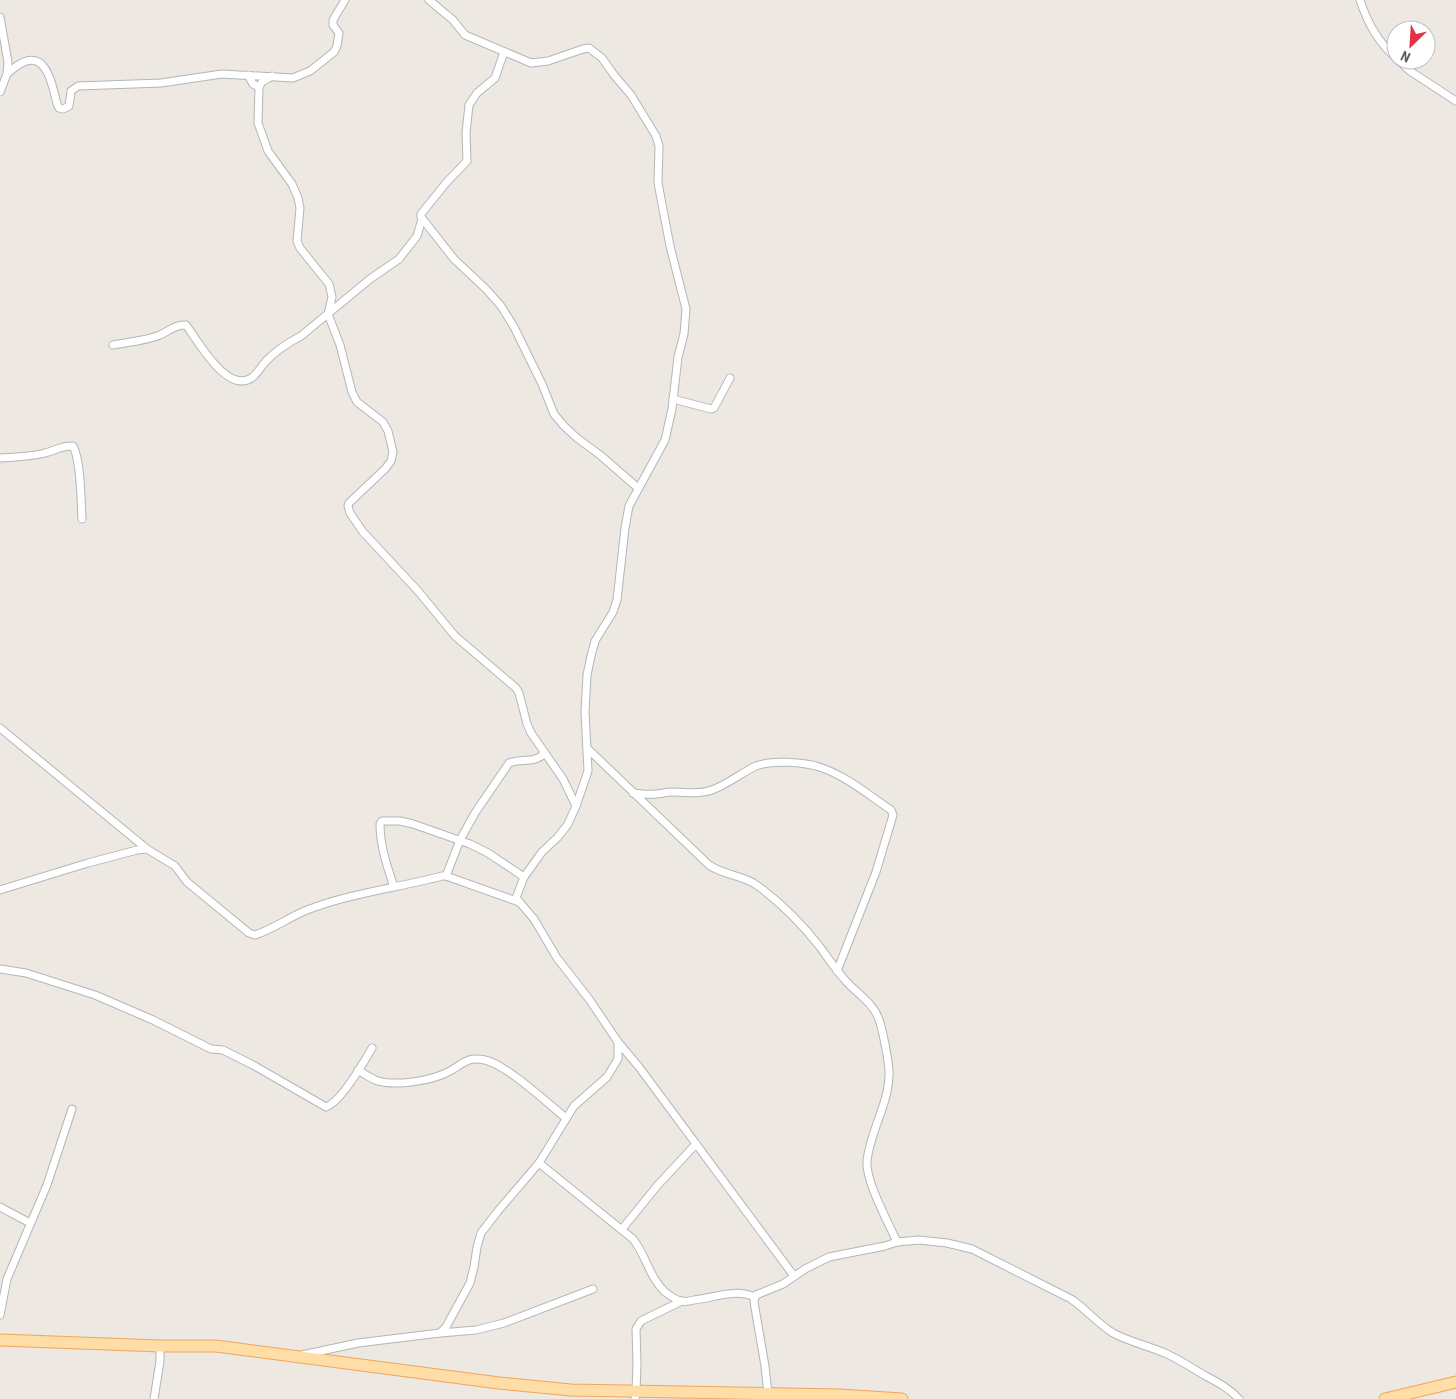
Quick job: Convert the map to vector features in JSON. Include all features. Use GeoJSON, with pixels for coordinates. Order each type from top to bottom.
{"type":"FeatureCollection","features":[{"type":"Feature","properties":{"kind":"main road"},"geometry":{"type":"LineString","coordinates":[[0,1340],[160,1346],[216,1346],[498,1384],[635,1395],[768,1394],[902,1399]]}},
{"type":"Feature","properties":{"kind":"main road"},"geometry":{"type":"LineString","coordinates":[[1385,1399],[1411,1396],[1456,1382]]}},
{"type":"Feature","properties":{"kind":"street"},"geometry":{"type":"LineString","coordinates":[[7,74],[24,61],[35,61],[43,65],[50,76],[57,104],[59,108],[63,109],[69,106],[72,88],[78,86],[161,83],[222,74],[293,78],[310,71],[334,52],[339,33],[333,25],[333,20],[345,0]]}},
{"type":"Feature","properties":{"kind":"street"},"geometry":{"type":"LineString","coordinates":[[429,0],[453,20],[465,35],[530,63],[548,61],[590,48],[602,58],[614,76],[627,89],[656,136],[659,146],[658,182],[670,246],[686,309],[684,334],[678,356],[673,398],[664,440],[629,506],[613,612],[595,640],[590,656],[585,712],[588,771],[576,806],[563,831],[542,852],[524,877],[516,893],[518,902]]}},
{"type":"Feature","properties":{"kind":"street"},"geometry":{"type":"LineString","coordinates":[[1360,0],[1376,35],[1386,49]]}},
{"type":"Feature","properties":{"kind":"street"},"geometry":{"type":"LineString","coordinates":[[0,17],[8,62],[7,74],[0,92]]}},
{"type":"Feature","properties":{"kind":"street"},"geometry":{"type":"LineString","coordinates":[[113,345],[142,340],[160,335],[174,327],[186,325],[206,354],[220,370],[233,379],[240,381],[248,380],[267,360],[292,340],[301,336],[370,279],[399,259],[417,236],[422,220],[421,214],[467,161],[466,133],[469,106],[477,93],[495,78],[504,52]]}},
{"type":"Feature","properties":{"kind":"street"},"geometry":{"type":"LineString","coordinates":[[1409,70],[1456,101]]}},
{"type":"Feature","properties":{"kind":"street"},"geometry":{"type":"LineString","coordinates":[[248,75],[253,84],[259,87]]}},
{"type":"Feature","properties":{"kind":"street"},"geometry":{"type":"LineString","coordinates":[[272,76],[262,82],[259,87],[258,123],[268,151],[292,184],[298,198],[300,208],[297,241],[300,248],[329,284],[332,297],[328,314],[340,345],[352,392],[357,402],[383,422],[388,431],[393,452],[391,461],[385,469],[348,503],[350,513],[363,532],[418,591],[455,636],[516,688],[527,724],[563,779],[576,806]]}},
{"type":"Feature","properties":{"kind":"street"},"geometry":{"type":"LineString","coordinates":[[422,220],[454,259],[501,306],[514,327],[542,384],[554,414],[564,426],[638,488]]}},
{"type":"Feature","properties":{"kind":"street"},"geometry":{"type":"LineString","coordinates":[[673,398],[711,409],[714,408],[730,378]]}},
{"type":"Feature","properties":{"kind":"street"},"geometry":{"type":"LineString","coordinates":[[0,458],[31,456],[73,446],[76,450],[78,462],[82,519]]}},
{"type":"Feature","properties":{"kind":"street"},"geometry":{"type":"LineString","coordinates":[[0,728],[147,849],[175,866],[187,882],[249,933],[255,935],[305,910],[356,894],[446,876],[518,902],[528,911],[556,958],[589,999],[618,1042],[794,1276]]}},
{"type":"Feature","properties":{"kind":"street"},"geometry":{"type":"LineString","coordinates":[[588,749],[709,865],[719,872],[744,878],[756,884],[784,907],[818,945],[837,971],[875,1011],[880,1022],[890,1074],[867,1166],[897,1242]]}},
{"type":"Feature","properties":{"kind":"street"},"geometry":{"type":"LineString","coordinates":[[446,876],[460,840],[509,763],[535,760],[545,753]]}},
{"type":"Feature","properties":{"kind":"street"},"geometry":{"type":"LineString","coordinates":[[633,793],[698,793],[713,790],[731,782],[758,765],[765,763],[796,763],[815,766],[837,775],[891,810],[893,815],[876,872],[837,971]]}},
{"type":"Feature","properties":{"kind":"street"},"geometry":{"type":"LineString","coordinates":[[394,887],[381,841],[380,822],[400,821],[460,840],[488,853],[524,877]]}},
{"type":"Feature","properties":{"kind":"street"},"geometry":{"type":"LineString","coordinates":[[0,890],[88,863],[147,849]]}},
{"type":"Feature","properties":{"kind":"street"},"geometry":{"type":"LineString","coordinates":[[0,969],[26,973],[96,995],[153,1020],[211,1049],[223,1050],[253,1065],[323,1106],[333,1104],[372,1048]]}},
{"type":"Feature","properties":{"kind":"street"},"geometry":{"type":"LineString","coordinates":[[440,1333],[446,1326],[470,1283],[481,1233],[509,1197],[539,1164],[574,1106],[607,1077],[614,1068],[618,1059],[618,1042]]}},
{"type":"Feature","properties":{"kind":"street"},"geometry":{"type":"LineString","coordinates":[[358,1070],[376,1080],[388,1083],[406,1083],[444,1074],[463,1061],[488,1060],[519,1080],[566,1118]]}},
{"type":"Feature","properties":{"kind":"street"},"geometry":{"type":"LineString","coordinates":[[0,1315],[7,1279],[47,1184],[72,1109]]}},
{"type":"Feature","properties":{"kind":"street"},"geometry":{"type":"LineString","coordinates":[[622,1229],[657,1186],[696,1144]]}},
{"type":"Feature","properties":{"kind":"street"},"geometry":{"type":"LineString","coordinates":[[539,1164],[622,1229],[638,1245],[650,1271],[660,1286],[666,1292],[682,1301]]}},
{"type":"Feature","properties":{"kind":"street"},"geometry":{"type":"LineString","coordinates":[[0,1207],[30,1223]]}},
{"type":"Feature","properties":{"kind":"street"},"geometry":{"type":"LineString","coordinates":[[754,1297],[762,1291],[777,1287],[828,1257],[897,1242],[919,1240],[954,1244],[972,1249],[1071,1299],[1078,1303],[1094,1319],[1113,1332],[1127,1340],[1166,1353],[1180,1360],[1226,1387],[1239,1399]]}},
{"type":"Feature","properties":{"kind":"street"},"geometry":{"type":"LineString","coordinates":[[298,1356],[358,1343],[476,1330],[504,1323],[593,1289]]}},
{"type":"Feature","properties":{"kind":"street"},"geometry":{"type":"LineString","coordinates":[[635,1395],[636,1329],[641,1321],[682,1301],[734,1293],[747,1294],[754,1297]]}},
{"type":"Feature","properties":{"kind":"street"},"geometry":{"type":"LineString","coordinates":[[754,1297],[754,1308],[765,1366],[768,1394]]}},
{"type":"Feature","properties":{"kind":"street"},"geometry":{"type":"LineString","coordinates":[[154,1399],[160,1360],[160,1346]]}}]}
